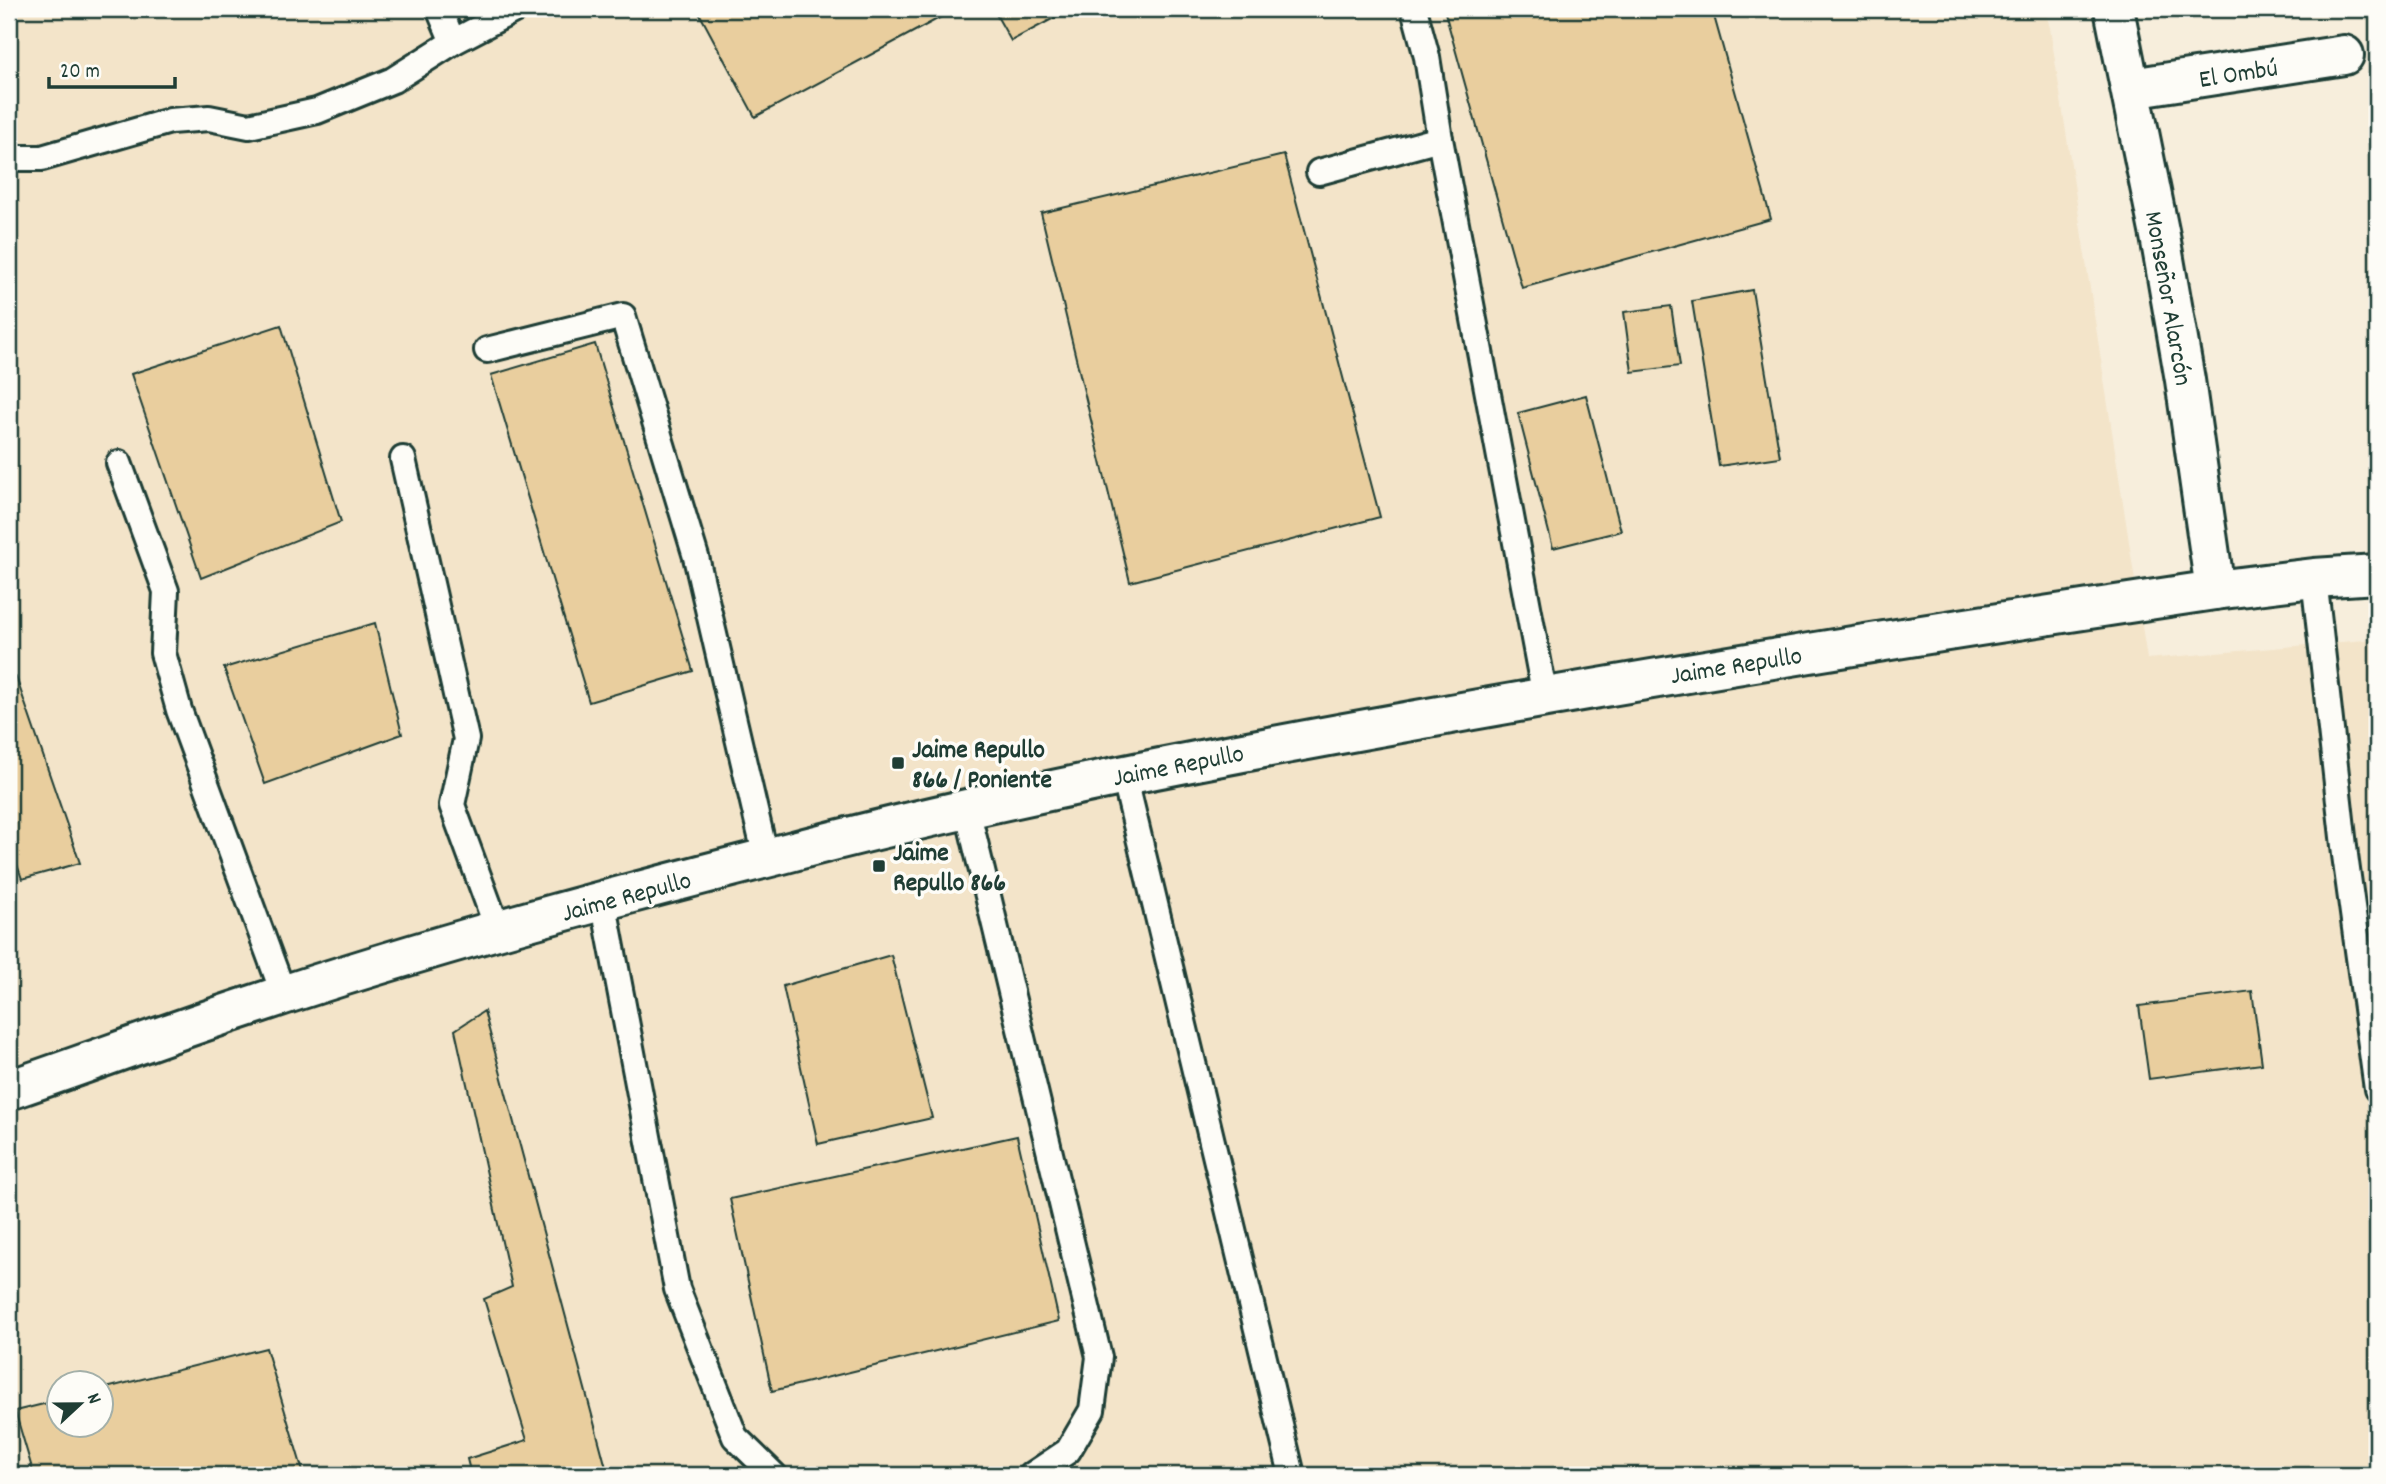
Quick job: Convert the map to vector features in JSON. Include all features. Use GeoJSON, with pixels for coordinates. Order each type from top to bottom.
{"type":"FeatureCollection","features":[{"type":"Feature","properties":{"kind":"street","name":"Monseñor Alarcón"},"geometry":{"type":"LineString","coordinates":[[2115,9],[2185,380],[2215,590]]}},
{"type":"Feature","properties":{"kind":"street","name":"El Ombú"},"geometry":{"type":"LineString","coordinates":[[2131,88],[2344,55]]}},
{"type":"Feature","properties":{"kind":"street","name":"Jaime Repullo"},"geometry":{"type":"LineString","coordinates":[[9,1090],[284,995],[498,930],[603,900],[967,809],[1258,748],[1938,631],[2215,590],[2314,578],[2377,574]]}},
{"type":"Feature","properties":{"kind":"lane"},"geometry":{"type":"LineString","coordinates":[[439,9],[453,42]]}},
{"type":"Feature","properties":{"kind":"lane"},"geometry":{"type":"LineString","coordinates":[[9,158],[43,158],[170,121],[209,118],[249,126],[317,111],[393,80],[453,42],[516,9]]}},
{"type":"Feature","properties":{"kind":"lane"},"geometry":{"type":"LineString","coordinates":[[1414,9],[1427,57],[1545,697]]}},
{"type":"Feature","properties":{"kind":"lane"},"geometry":{"type":"LineString","coordinates":[[1319,172],[1440,139]]}},
{"type":"Feature","properties":{"kind":"lane"},"geometry":{"type":"LineString","coordinates":[[487,350],[623,316],[696,557],[766,858]]}},
{"type":"Feature","properties":{"kind":"lane"},"geometry":{"type":"LineString","coordinates":[[403,459],[466,739],[452,805],[498,930]]}},
{"type":"Feature","properties":{"kind":"lane"},"geometry":{"type":"LineString","coordinates":[[119,463],[166,592],[163,653],[179,710],[284,995]]}},
{"type":"Feature","properties":{"kind":"lane"},"geometry":{"type":"LineString","coordinates":[[2314,578],[2345,855],[2377,1089]]}},
{"type":"Feature","properties":{"kind":"lane"},"geometry":{"type":"LineString","coordinates":[[1124,775],[1292,1475]]}},
{"type":"Feature","properties":{"kind":"lane"},"geometry":{"type":"LineString","coordinates":[[967,809],[1099,1357],[1092,1410],[1068,1451],[1032,1475]]}},
{"type":"Feature","properties":{"kind":"lane"},"geometry":{"type":"LineString","coordinates":[[603,900],[677,1289],[735,1437],[774,1475]]}},
{"type":"Feature","properties":{"kind":"shaded area"},"geometry":{"type":"Polygon","coordinates":[[[9,9],[2045,9],[2147,659],[2377,639],[2377,1475],[9,1475],[9,9]]]}},
{"type":"Feature","properties":{"kind":"building"},"geometry":{"type":"Polygon","coordinates":[[[697,9],[956,9],[755,117],[697,9]]]}},
{"type":"Feature","properties":{"kind":"building"},"geometry":{"type":"Polygon","coordinates":[[[993,9],[1071,9],[1011,41],[993,9]]]}},
{"type":"Feature","properties":{"kind":"building"},"geometry":{"type":"Polygon","coordinates":[[[1444,9],[1712,9],[1771,219],[1522,288],[1444,9]]]}},
{"type":"Feature","properties":{"kind":"building"},"geometry":{"type":"Polygon","coordinates":[[[1284,155],[1380,517],[1130,582],[1041,213],[1284,155]]]}},
{"type":"Feature","properties":{"kind":"building"},"geometry":{"type":"Polygon","coordinates":[[[1752,290],[1780,457],[1719,466],[1692,301],[1752,290]]]}},
{"type":"Feature","properties":{"kind":"building"},"geometry":{"type":"Polygon","coordinates":[[[1671,306],[1680,366],[1632,372],[1624,312],[1671,306]]]}},
{"type":"Feature","properties":{"kind":"building"},"geometry":{"type":"Polygon","coordinates":[[[281,325],[341,522],[201,578],[131,374],[281,325]]]}},
{"type":"Feature","properties":{"kind":"building"},"geometry":{"type":"Polygon","coordinates":[[[595,344],[693,671],[589,702],[491,375],[595,344]]]}},
{"type":"Feature","properties":{"kind":"building"},"geometry":{"type":"Polygon","coordinates":[[[1586,395],[1621,531],[1553,548],[1518,413],[1586,395]]]}},
{"type":"Feature","properties":{"kind":"building"},"geometry":{"type":"Polygon","coordinates":[[[375,623],[402,734],[265,784],[224,668],[375,623]]]}},
{"type":"Feature","properties":{"kind":"building"},"geometry":{"type":"Polygon","coordinates":[[[16,677],[80,863],[22,879],[9,841],[9,680],[16,677]]]}},
{"type":"Feature","properties":{"kind":"building"},"geometry":{"type":"Polygon","coordinates":[[[891,955],[932,1118],[818,1144],[783,986],[891,955]]]}},
{"type":"Feature","properties":{"kind":"building"},"geometry":{"type":"Polygon","coordinates":[[[2252,991],[2262,1064],[2149,1079],[2139,1006],[2252,991]]]}},
{"type":"Feature","properties":{"kind":"building"},"geometry":{"type":"Polygon","coordinates":[[[484,1011],[608,1475],[471,1475],[467,1459],[527,1440],[484,1299],[512,1287],[455,1030],[484,1011]]]}},
{"type":"Feature","properties":{"kind":"building"},"geometry":{"type":"Polygon","coordinates":[[[1017,1136],[1059,1321],[772,1391],[730,1199],[1017,1136]]]}},
{"type":"Feature","properties":{"kind":"building"},"geometry":{"type":"Polygon","coordinates":[[[266,1348],[304,1475],[34,1475],[15,1411],[46,1403],[46,1438],[116,1438],[116,1386],[266,1348]]]}},
{"type":"Feature","properties":{"kind":"building"},"geometry":{"type":"Polygon","coordinates":[[[1171,1470],[1173,1475],[1152,1475],[1171,1470]]]}},
{"type":"Feature","properties":{"kind":"place","name":"Jaime Repullo 866 / Poniente"},"geometry":{"type":"Point","coordinates":[898,763]}},
{"type":"Feature","properties":{"kind":"place","name":"Jaime Repullo 866"},"geometry":{"type":"Point","coordinates":[879,866]}}]}
